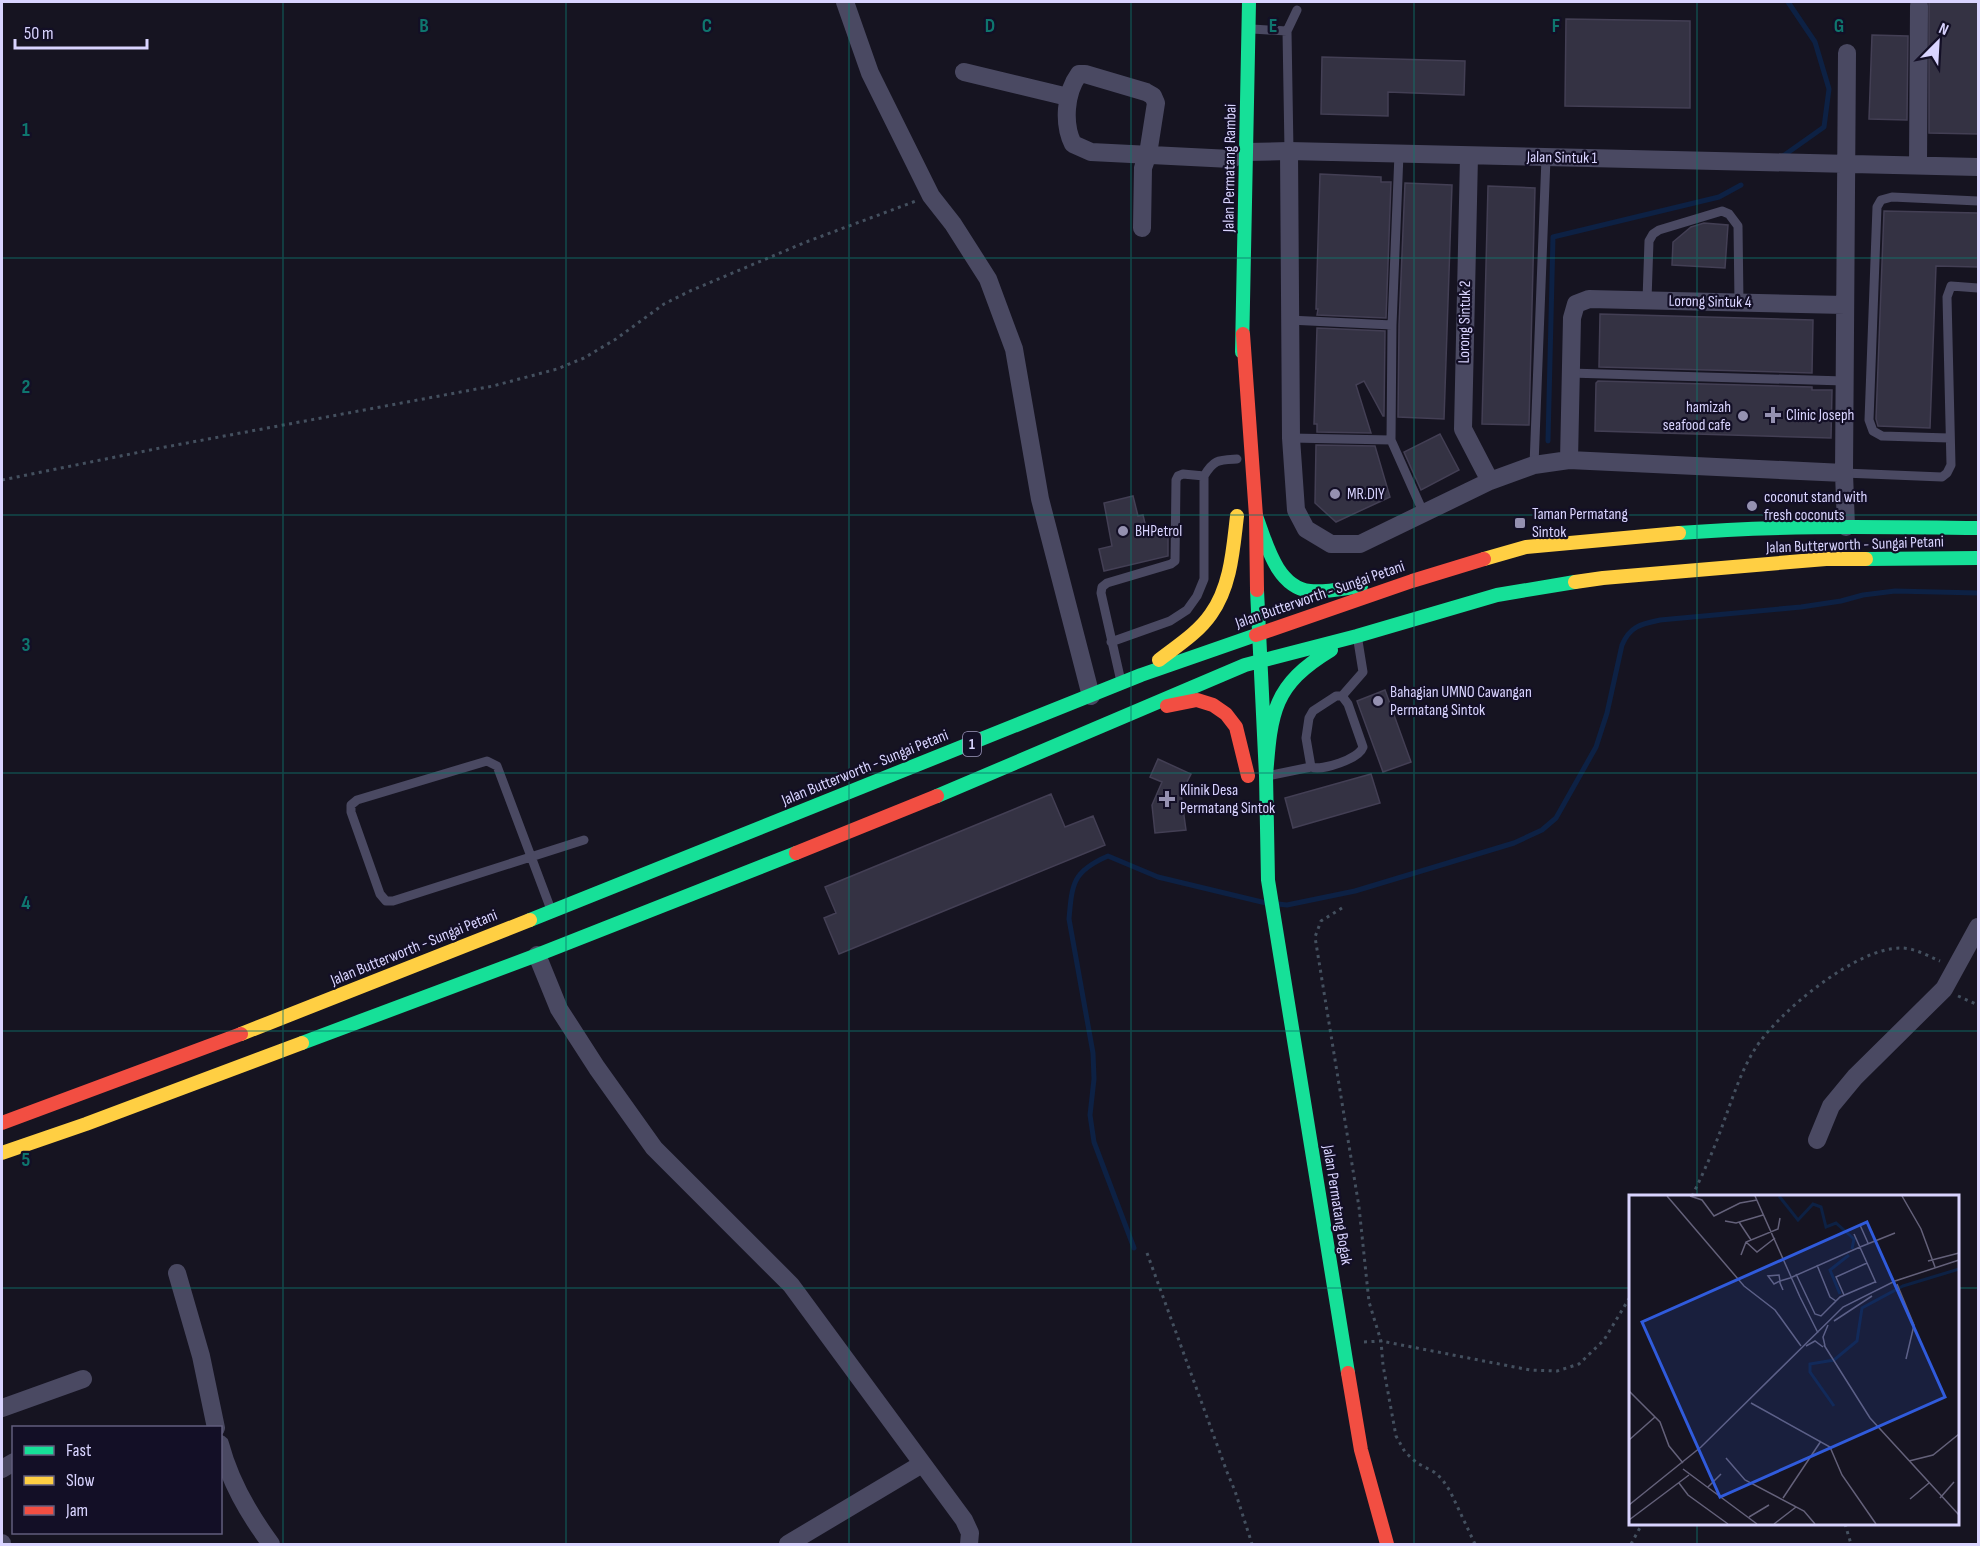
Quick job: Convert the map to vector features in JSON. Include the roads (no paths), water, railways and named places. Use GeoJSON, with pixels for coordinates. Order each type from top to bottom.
{"type":"FeatureCollection","features":[{"type":"Feature","properties":{"kind":"main road","name":"Jalan Permatang Rambai"},"geometry":{"type":"LineString","coordinates":[[1238,465],[1243,334],[1249,2]]}},
{"type":"Feature","properties":{"kind":"main road","name":"Jalan Permatang Rambai"},"geometry":{"type":"LineString","coordinates":[[1243,334],[1256,516],[1259,661]]}},
{"type":"Feature","properties":{"kind":"main road"},"geometry":{"type":"LineString","coordinates":[[1141,675],[1189,637],[1211,614],[1225,588],[1232,558],[1237,510],[1242,571]]}},
{"type":"Feature","properties":{"kind":"main road"},"geometry":{"type":"LineString","coordinates":[[1256,516],[1276,565],[1288,580],[1303,590],[1326,590],[1412,581]]}},
{"type":"Feature","properties":{"kind":"main road","name":"Jalan Butterworth - Sungai Petani"},"geometry":{"type":"LineString","coordinates":[[2,1123],[288,1016],[1244,633],[1258,634],[1412,581],[1526,547],[1610,538],[1729,529],[1978,528]]}},
{"type":"Feature","properties":{"kind":"main road","name":"Jalan Butterworth - Sungai Petani"},"geometry":{"type":"LineString","coordinates":[[2,1153],[86,1124],[537,955],[908,808],[1131,712],[1245,670],[1259,661],[1357,636],[1497,595],[1603,578],[1826,559],[1978,558]]}},
{"type":"Feature","properties":{"kind":"main road"},"geometry":{"type":"LineString","coordinates":[[1244,633],[1245,670]]}},
{"type":"Feature","properties":{"kind":"main road"},"geometry":{"type":"LineString","coordinates":[[1266,776],[1270,726],[1278,700],[1295,676],[1312,659],[1357,636]]}},
{"type":"Feature","properties":{"kind":"main road","name":"Jalan Permatang Bogak"},"geometry":{"type":"LineString","coordinates":[[1259,661],[1266,776],[1268,874]]}},
{"type":"Feature","properties":{"kind":"main road"},"geometry":{"type":"LineString","coordinates":[[1131,712],[1197,700],[1213,705],[1226,714],[1236,727],[1250,788]]}},
{"type":"Feature","properties":{"kind":"main road","name":"Jalan Permatang Bogak"},"geometry":{"type":"LineString","coordinates":[[1246,721],[1250,788],[1268,874],[1361,1450],[1388,1545]]}},
{"type":"Feature","properties":{"kind":"street"},"geometry":{"type":"LineString","coordinates":[[845,2],[870,73],[931,196],[953,224],[988,279],[1014,349],[1040,499],[1091,696]]}},
{"type":"Feature","properties":{"kind":"street"},"geometry":{"type":"LineString","coordinates":[[1918,164],[1919,4]]}},
{"type":"Feature","properties":{"kind":"street"},"geometry":{"type":"LineString","coordinates":[[1845,527],[1846,53]]}},
{"type":"Feature","properties":{"kind":"street"},"geometry":{"type":"LineString","coordinates":[[964,72],[1068,97],[1074,80],[1079,75],[1085,74],[1153,96],[1156,103],[1148,154],[1143,168],[1143,228]]}},
{"type":"Feature","properties":{"kind":"street","name":"Jalan Sintuk 1"},"geometry":{"type":"LineString","coordinates":[[1068,97],[1067,126],[1073,144],[1091,152],[1231,159],[1246,152],[1289,151],[1978,167]]}},
{"type":"Feature","properties":{"kind":"street"},"geometry":{"type":"LineString","coordinates":[[1289,151],[1291,438],[1296,510],[1306,529],[1332,544],[1360,544],[1490,481],[1534,465],[1569,460],[1844,473]]}},
{"type":"Feature","properties":{"kind":"street","name":"Lorong Sintuk 2"},"geometry":{"type":"LineString","coordinates":[[1469,156],[1462,429],[1490,481]]}},
{"type":"Feature","properties":{"kind":"street","name":"Lorong Sintuk 4"},"geometry":{"type":"LineString","coordinates":[[1570,373],[1572,318],[1576,304],[1589,299],[1845,305]]}},
{"type":"Feature","properties":{"kind":"street"},"geometry":{"type":"LineString","coordinates":[[1569,460],[1570,373]]}},
{"type":"Feature","properties":{"kind":"street"},"geometry":{"type":"LineString","coordinates":[[1817,1140],[1831,1106],[1856,1077],[1944,989],[1978,927]]}},
{"type":"Feature","properties":{"kind":"street"},"geometry":{"type":"LineString","coordinates":[[537,955],[559,1010],[654,1148],[791,1285],[964,1520],[970,1533],[969,1545]]}},
{"type":"Feature","properties":{"kind":"street"},"geometry":{"type":"LineString","coordinates":[[177,1273],[201,1356],[216,1426]]}},
{"type":"Feature","properties":{"kind":"street"},"geometry":{"type":"LineString","coordinates":[[2,1408],[83,1379]]}},
{"type":"Feature","properties":{"kind":"street"},"geometry":{"type":"LineString","coordinates":[[222,1451],[239,1496],[271,1545]]}},
{"type":"Feature","properties":{"kind":"street"},"geometry":{"type":"LineString","coordinates":[[788,1545],[922,1464]]}},
{"type":"Feature","properties":{"kind":"lane"},"geometry":{"type":"LineString","coordinates":[[1289,151],[1287,31],[1297,10]]}},
{"type":"Feature","properties":{"kind":"lane"},"geometry":{"type":"LineString","coordinates":[[1249,29],[1287,31]]}},
{"type":"Feature","properties":{"kind":"lane"},"geometry":{"type":"LineString","coordinates":[[1399,154],[1392,325],[1391,440],[1424,514]]}},
{"type":"Feature","properties":{"kind":"lane"},"geometry":{"type":"LineString","coordinates":[[1534,465],[1546,158]]}},
{"type":"Feature","properties":{"kind":"lane"},"geometry":{"type":"LineString","coordinates":[[1949,438],[1882,436],[1873,431],[1869,420],[1877,207],[1881,200],[1892,197],[1978,201]]}},
{"type":"Feature","properties":{"kind":"lane"},"geometry":{"type":"LineString","coordinates":[[1647,300],[1649,242],[1653,234],[1659,230],[1722,211],[1729,214],[1738,226],[1739,302]]}},
{"type":"Feature","properties":{"kind":"lane"},"geometry":{"type":"LineString","coordinates":[[1844,473],[1942,477],[1947,473],[1951,465],[1947,297],[1951,286],[1978,288]]}},
{"type":"Feature","properties":{"kind":"lane"},"geometry":{"type":"LineString","coordinates":[[1289,320],[1392,325]]}},
{"type":"Feature","properties":{"kind":"lane"},"geometry":{"type":"LineString","coordinates":[[1570,373],[1844,381]]}},
{"type":"Feature","properties":{"kind":"lane"},"geometry":{"type":"LineString","coordinates":[[1291,438],[1391,440]]}},
{"type":"Feature","properties":{"kind":"lane"},"geometry":{"type":"LineString","coordinates":[[1111,642],[1170,621],[1187,610],[1197,596],[1204,579],[1204,476],[1211,464],[1219,460],[1238,465]]}},
{"type":"Feature","properties":{"kind":"lane"},"geometry":{"type":"LineString","coordinates":[[1121,684],[1101,593],[1102,587],[1107,583],[1175,561],[1176,480],[1183,474],[1204,476]]}},
{"type":"Feature","properties":{"kind":"lane"},"geometry":{"type":"LineString","coordinates":[[1311,767],[1306,738],[1309,718],[1313,711],[1336,696],[1342,696],[1363,672],[1357,636]]}},
{"type":"Feature","properties":{"kind":"lane"},"geometry":{"type":"LineString","coordinates":[[1266,776],[1311,767],[1322,768],[1356,757],[1361,753],[1363,747],[1348,704],[1342,696]]}},
{"type":"Feature","properties":{"kind":"lane"},"geometry":{"type":"LineString","coordinates":[[551,911],[534,868],[530,857],[497,766],[493,762],[476,764],[357,800],[351,805],[351,812],[380,894],[386,901],[393,901],[530,857],[584,840]]}},
{"type":"Feature","properties":{"kind":"waterway"},"geometry":{"type":"LineString","coordinates":[[1783,156],[1824,127],[1829,89],[1815,42],[1788,2]]}},
{"type":"Feature","properties":{"kind":"waterway"},"geometry":{"type":"LineString","coordinates":[[1548,441],[1553,237],[1719,197],[1741,185]]}},
{"type":"Feature","properties":{"kind":"waterway"},"geometry":{"type":"LineString","coordinates":[[1278,904],[1287,905],[1355,891],[1514,843],[1542,830],[1556,818],[1596,747],[1607,713],[1622,645],[1629,634],[1642,625],[1660,620],[1801,607],[1895,591],[1978,593]]}},
{"type":"Feature","properties":{"kind":"waterway"},"geometry":{"type":"LineString","coordinates":[[1134,1248],[1094,1142],[1090,1115],[1094,1079],[1093,1053],[1069,919],[1073,887],[1081,873],[1108,856],[1158,877],[1266,903]]}},
{"type":"Feature","properties":{"kind":"place","name":"Clinic Joseph"},"geometry":{"type":"Point","coordinates":[1773,415]}},
{"type":"Feature","properties":{"kind":"place","name":"hamizah seafood cafe"},"geometry":{"type":"Point","coordinates":[1743,416]}},
{"type":"Feature","properties":{"kind":"place","name":"MR.DIY"},"geometry":{"type":"Point","coordinates":[1335,494]}},
{"type":"Feature","properties":{"kind":"place","name":"coconut stand with fresh coconuts"},"geometry":{"type":"Point","coordinates":[1752,506]}},
{"type":"Feature","properties":{"kind":"place","name":"Taman Permatang Sintok"},"geometry":{"type":"Point","coordinates":[1520,523]}},
{"type":"Feature","properties":{"kind":"place","name":"BHPetrol"},"geometry":{"type":"Point","coordinates":[1123,531]}},
{"type":"Feature","properties":{"kind":"place","name":"Bahagian UMNO Cawangan Permatang Sintok"},"geometry":{"type":"Point","coordinates":[1378,701]}},
{"type":"Feature","properties":{"kind":"place","name":"Klinik Desa Permatang Sintok"},"geometry":{"type":"Point","coordinates":[1167,799]}}]}
